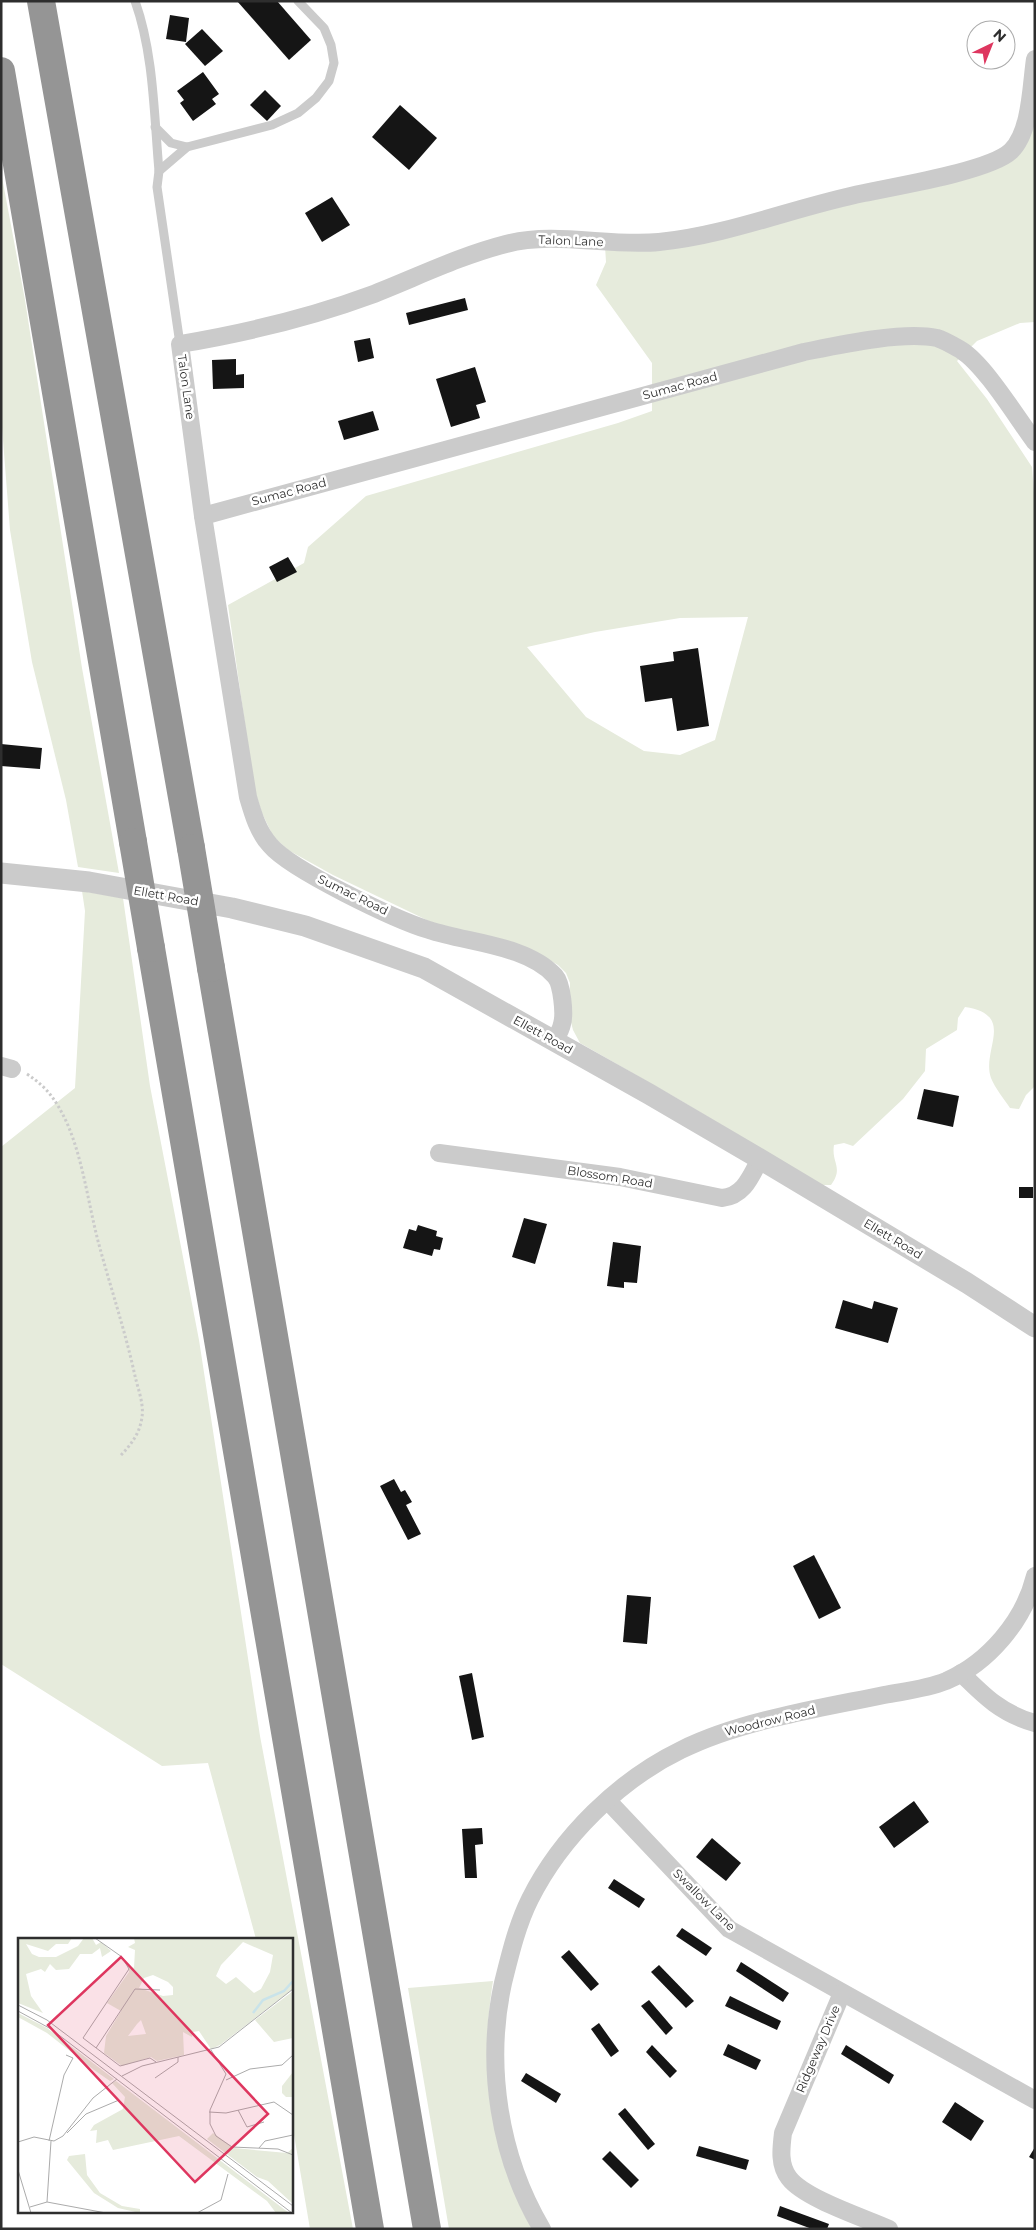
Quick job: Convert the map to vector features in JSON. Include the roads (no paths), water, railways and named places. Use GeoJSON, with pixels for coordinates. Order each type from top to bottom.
{"type":"FeatureCollection","features":[{"type":"Feature","properties":{"kind":"highway"},"geometry":{"type":"LineString","coordinates":[[41,1],[191,848],[427,2229]]}},
{"type":"Feature","properties":{"kind":"highway"},"geometry":{"type":"LineString","coordinates":[[1,71],[370,2229]]}},
{"type":"Feature","properties":{"kind":"street","name":"Talon Lane"},"geometry":{"type":"LineString","coordinates":[[203,516],[180,344],[244,334],[292,320],[369,296],[506,244],[540,239],[620,244],[696,237],[859,194],[992,162],[1012,150],[1024,130],[1035,59]]}},
{"type":"Feature","properties":{"kind":"street","name":"Sumac Road"},"geometry":{"type":"LineString","coordinates":[[554,1041],[562,1024],[563,1001],[557,978],[542,964],[495,947],[428,930],[327,883],[296,866],[270,846],[256,823],[248,797],[203,516],[804,352],[850,343],[916,336],[938,338],[962,350],[980,368],[1035,442]]}},
{"type":"Feature","properties":{"kind":"street","name":"Ellett Road"},"geometry":{"type":"LineString","coordinates":[[1,873],[89,882],[232,908],[305,926],[424,968],[760,1159],[1035,1326]]}},
{"type":"Feature","properties":{"kind":"street","name":"Blossom Road"},"geometry":{"type":"LineString","coordinates":[[439,1153],[620,1177],[722,1198],[731,1197],[743,1189],[760,1159]]}},
{"type":"Feature","properties":{"kind":"street","name":"Woodrow Road"},"geometry":{"type":"LineString","coordinates":[[542,2229],[526,2200],[516,2173],[501,2118],[496,2060],[499,2006],[514,1941],[530,1899],[568,1843],[608,1801],[667,1757],[717,1734],[786,1715],[919,1689],[945,1681],[961,1673],[983,1656],[1006,1633],[1024,1606],[1035,1576]]}},
{"type":"Feature","properties":{"kind":"street"},"geometry":{"type":"LineString","coordinates":[[961,1673],[986,1698],[1010,1713],[1035,1723]]}},
{"type":"Feature","properties":{"kind":"street","name":"Swallow Lane"},"geometry":{"type":"LineString","coordinates":[[608,1801],[729,1929],[842,1993]]}},
{"type":"Feature","properties":{"kind":"street","name":"Ridgeway Drive"},"geometry":{"type":"LineString","coordinates":[[890,2229],[806,2193],[789,2178],[780,2157],[783,2134],[842,1993],[1035,2100]]}},
{"type":"Feature","properties":{"kind":"lane"},"geometry":{"type":"LineString","coordinates":[[135,1],[142,19],[150,74],[159,171],[157,187],[180,344]]}},
{"type":"Feature","properties":{"kind":"lane"},"geometry":{"type":"LineString","coordinates":[[159,171],[187,147],[272,125],[298,113],[316,98],[329,81],[334,63],[331,45],[324,28],[298,1]]}},
{"type":"Feature","properties":{"kind":"lane"},"geometry":{"type":"LineString","coordinates":[[155,127],[171,143],[187,147]]}}]}
